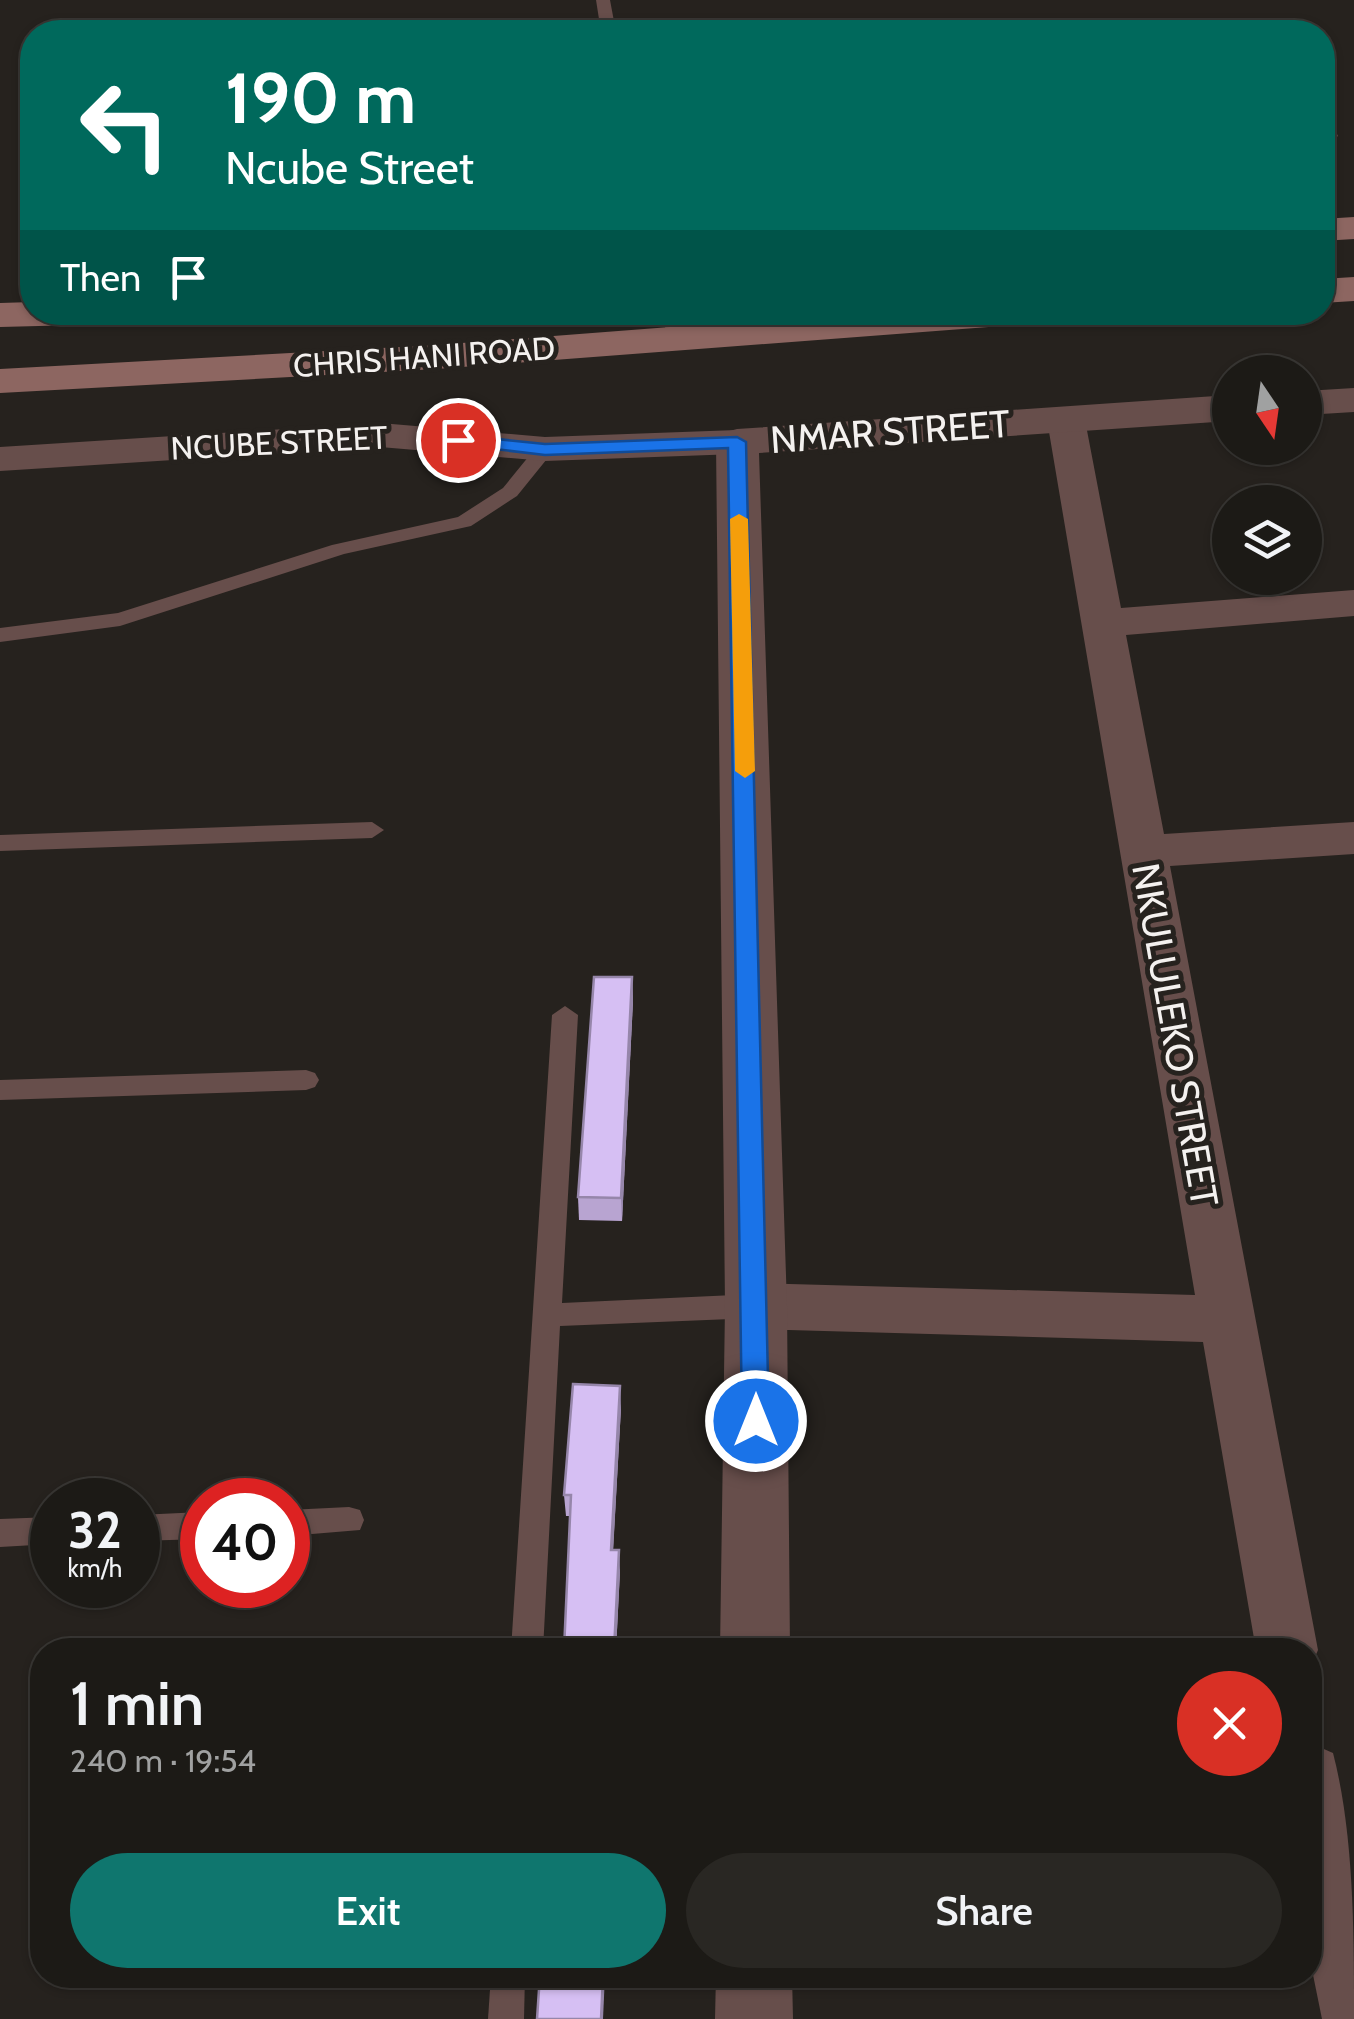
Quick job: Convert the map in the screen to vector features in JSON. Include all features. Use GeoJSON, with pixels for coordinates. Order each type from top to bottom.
{"type":"FeatureCollection","features":[{"type":"Feature","properties":{"kind":"main road","name":"CHRIS HANI ROAD"},"geometry":{"type":"LineString","coordinates":[[0,380],[208,372],[672,325]]}},
{"type":"Feature","properties":{"kind":"street"},"geometry":{"type":"LineString","coordinates":[[1322,402],[1354,400]]}},
{"type":"Feature","properties":{"kind":"street","name":"NMAR STREET"},"geometry":{"type":"LineString","coordinates":[[755,1638],[756,1306],[737,442],[1212,409]]}},
{"type":"Feature","properties":{"kind":"street","name":"NKULULEKO STREET"},"geometry":{"type":"LineString","coordinates":[[1066,420],[1106,623],[1142,852],[1284,1638]]}},
{"type":"Feature","properties":{"kind":"street","name":"NCUBE STREET"},"geometry":{"type":"LineString","coordinates":[[0,460],[380,435],[545,450],[737,442]]}},
{"type":"Feature","properties":{"kind":"street"},"geometry":{"type":"LineString","coordinates":[[1106,623],[1354,603]]}},
{"type":"Feature","properties":{"kind":"street"},"geometry":{"type":"LineString","coordinates":[[1142,852],[1354,838]]}},
{"type":"Feature","properties":{"kind":"street"},"geometry":{"type":"LineString","coordinates":[[756,1306],[1225,1320]]}},
{"type":"Feature","properties":{"kind":"street"},"geometry":{"type":"LineString","coordinates":[[1322,1839],[1354,2010]]}},
{"type":"Feature","properties":{"kind":"street"},"geometry":{"type":"LineString","coordinates":[[754,1988],[754,2019]]}},
{"type":"Feature","properties":{"kind":"lane"},"geometry":{"type":"LineString","coordinates":[[0,635],[120,619],[339,548],[482,516],[518,487],[545,450]]}},
{"type":"Feature","properties":{"kind":"lane"},"geometry":{"type":"LineString","coordinates":[[0,843],[372,830]]}},
{"type":"Feature","properties":{"kind":"lane"},"geometry":{"type":"LineString","coordinates":[[528,1638],[564,1014]]}},
{"type":"Feature","properties":{"kind":"lane"},"geometry":{"type":"LineString","coordinates":[[0,1090],[306,1080]]}},
{"type":"Feature","properties":{"kind":"lane"},"geometry":{"type":"LineString","coordinates":[[547,1315],[756,1306]]}},
{"type":"Feature","properties":{"kind":"lane"},"geometry":{"type":"LineString","coordinates":[[310,1522],[349,1520]]}},
{"type":"Feature","properties":{"kind":"lane"},"geometry":{"type":"LineString","coordinates":[[0,1533],[30,1532]]}},
{"type":"Feature","properties":{"kind":"lane"},"geometry":{"type":"LineString","coordinates":[[506,2019],[507,1988]]}},
{"type":"Feature","properties":{"kind":"building"},"geometry":{"type":"Polygon","coordinates":[[[594,977],[632,977],[621,1198],[578,1197],[594,977]]]}},
{"type":"Feature","properties":{"kind":"building"},"geometry":{"type":"Polygon","coordinates":[[[573,1384],[620,1386],[611,1550],[619,1550],[615,1638],[565,1638],[571,1495],[564,1495],[573,1384]]]}},
{"type":"Feature","properties":{"kind":"building"},"geometry":{"type":"Polygon","coordinates":[[[539,1988],[602,1988],[601,2019],[537,2019],[539,1988]]]}},
{"type":"Feature","properties":{"kind":"slow traffic"},"geometry":{"type":"LineString","coordinates":[[739,519],[745,771]]}},
{"type":"Feature","properties":{"kind":"route"},"geometry":{"type":"LineString","coordinates":[[458,440],[545,450],[737,442],[756,1421]]}}]}
